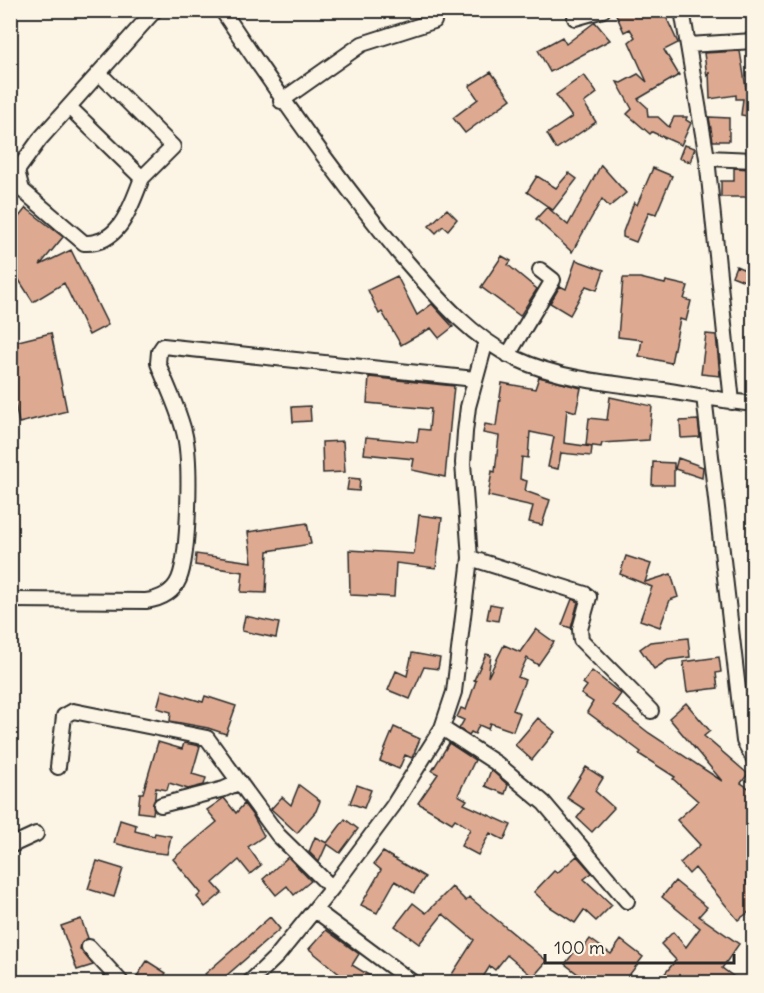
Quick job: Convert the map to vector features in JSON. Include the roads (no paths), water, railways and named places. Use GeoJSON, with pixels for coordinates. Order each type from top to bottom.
{"type":"FeatureCollection","features":[{"type":"Feature","properties":{"kind":"street"},"geometry":{"type":"LineString","coordinates":[[99,73],[172,147],[142,178],[128,215],[119,227],[107,239],[96,244],[84,243],[22,190],[17,171],[40,139],[155,10]]}},
{"type":"Feature","properties":{"kind":"street"},"geometry":{"type":"LineString","coordinates":[[222,10],[281,101],[349,191],[423,280],[486,341],[508,355],[552,370],[603,382],[753,404]]}},
{"type":"Feature","properties":{"kind":"street"},"geometry":{"type":"LineString","coordinates":[[281,101],[362,44],[434,21],[435,10]]}},
{"type":"Feature","properties":{"kind":"street"},"geometry":{"type":"LineString","coordinates":[[574,18],[603,10]]}},
{"type":"Feature","properties":{"kind":"street"},"geometry":{"type":"LineString","coordinates":[[682,10],[707,158],[732,402]]}},
{"type":"Feature","properties":{"kind":"street"},"geometry":{"type":"LineString","coordinates":[[688,45],[753,41]]}},
{"type":"Feature","properties":{"kind":"street"},"geometry":{"type":"LineString","coordinates":[[69,107],[142,178]]}},
{"type":"Feature","properties":{"kind":"street"},"geometry":{"type":"LineString","coordinates":[[707,158],[753,160]]}},
{"type":"Feature","properties":{"kind":"street"},"geometry":{"type":"LineString","coordinates":[[508,355],[553,280],[540,270]]}},
{"type":"Feature","properties":{"kind":"street"},"geometry":{"type":"LineString","coordinates":[[250,982],[277,956],[332,888],[393,806],[442,728],[454,692],[458,668],[470,558],[462,463],[468,407],[486,341]]}},
{"type":"Feature","properties":{"kind":"street"},"geometry":{"type":"LineString","coordinates":[[10,600],[146,601],[159,599],[171,591],[179,580],[186,529],[189,460],[185,434],[158,363],[159,352],[163,346],[475,379]]}},
{"type":"Feature","properties":{"kind":"street"},"geometry":{"type":"LineString","coordinates":[[704,396],[744,741],[753,759]]}},
{"type":"Feature","properties":{"kind":"street"},"geometry":{"type":"LineString","coordinates":[[470,558],[589,597],[580,629],[581,639],[651,711]]}},
{"type":"Feature","properties":{"kind":"street"},"geometry":{"type":"LineString","coordinates":[[58,767],[64,716],[73,711],[207,738],[278,835],[332,888]]}},
{"type":"Feature","properties":{"kind":"street"},"geometry":{"type":"LineString","coordinates":[[442,728],[496,763],[544,803],[627,900]]}},
{"type":"Feature","properties":{"kind":"street"},"geometry":{"type":"LineString","coordinates":[[161,805],[224,789],[240,782]]}},
{"type":"Feature","properties":{"kind":"street"},"geometry":{"type":"LineString","coordinates":[[10,846],[36,834]]}},
{"type":"Feature","properties":{"kind":"street"},"geometry":{"type":"LineString","coordinates":[[315,910],[412,982]]}},
{"type":"Feature","properties":{"kind":"street"},"geometry":{"type":"LineString","coordinates":[[89,947],[121,982]]}}]}
